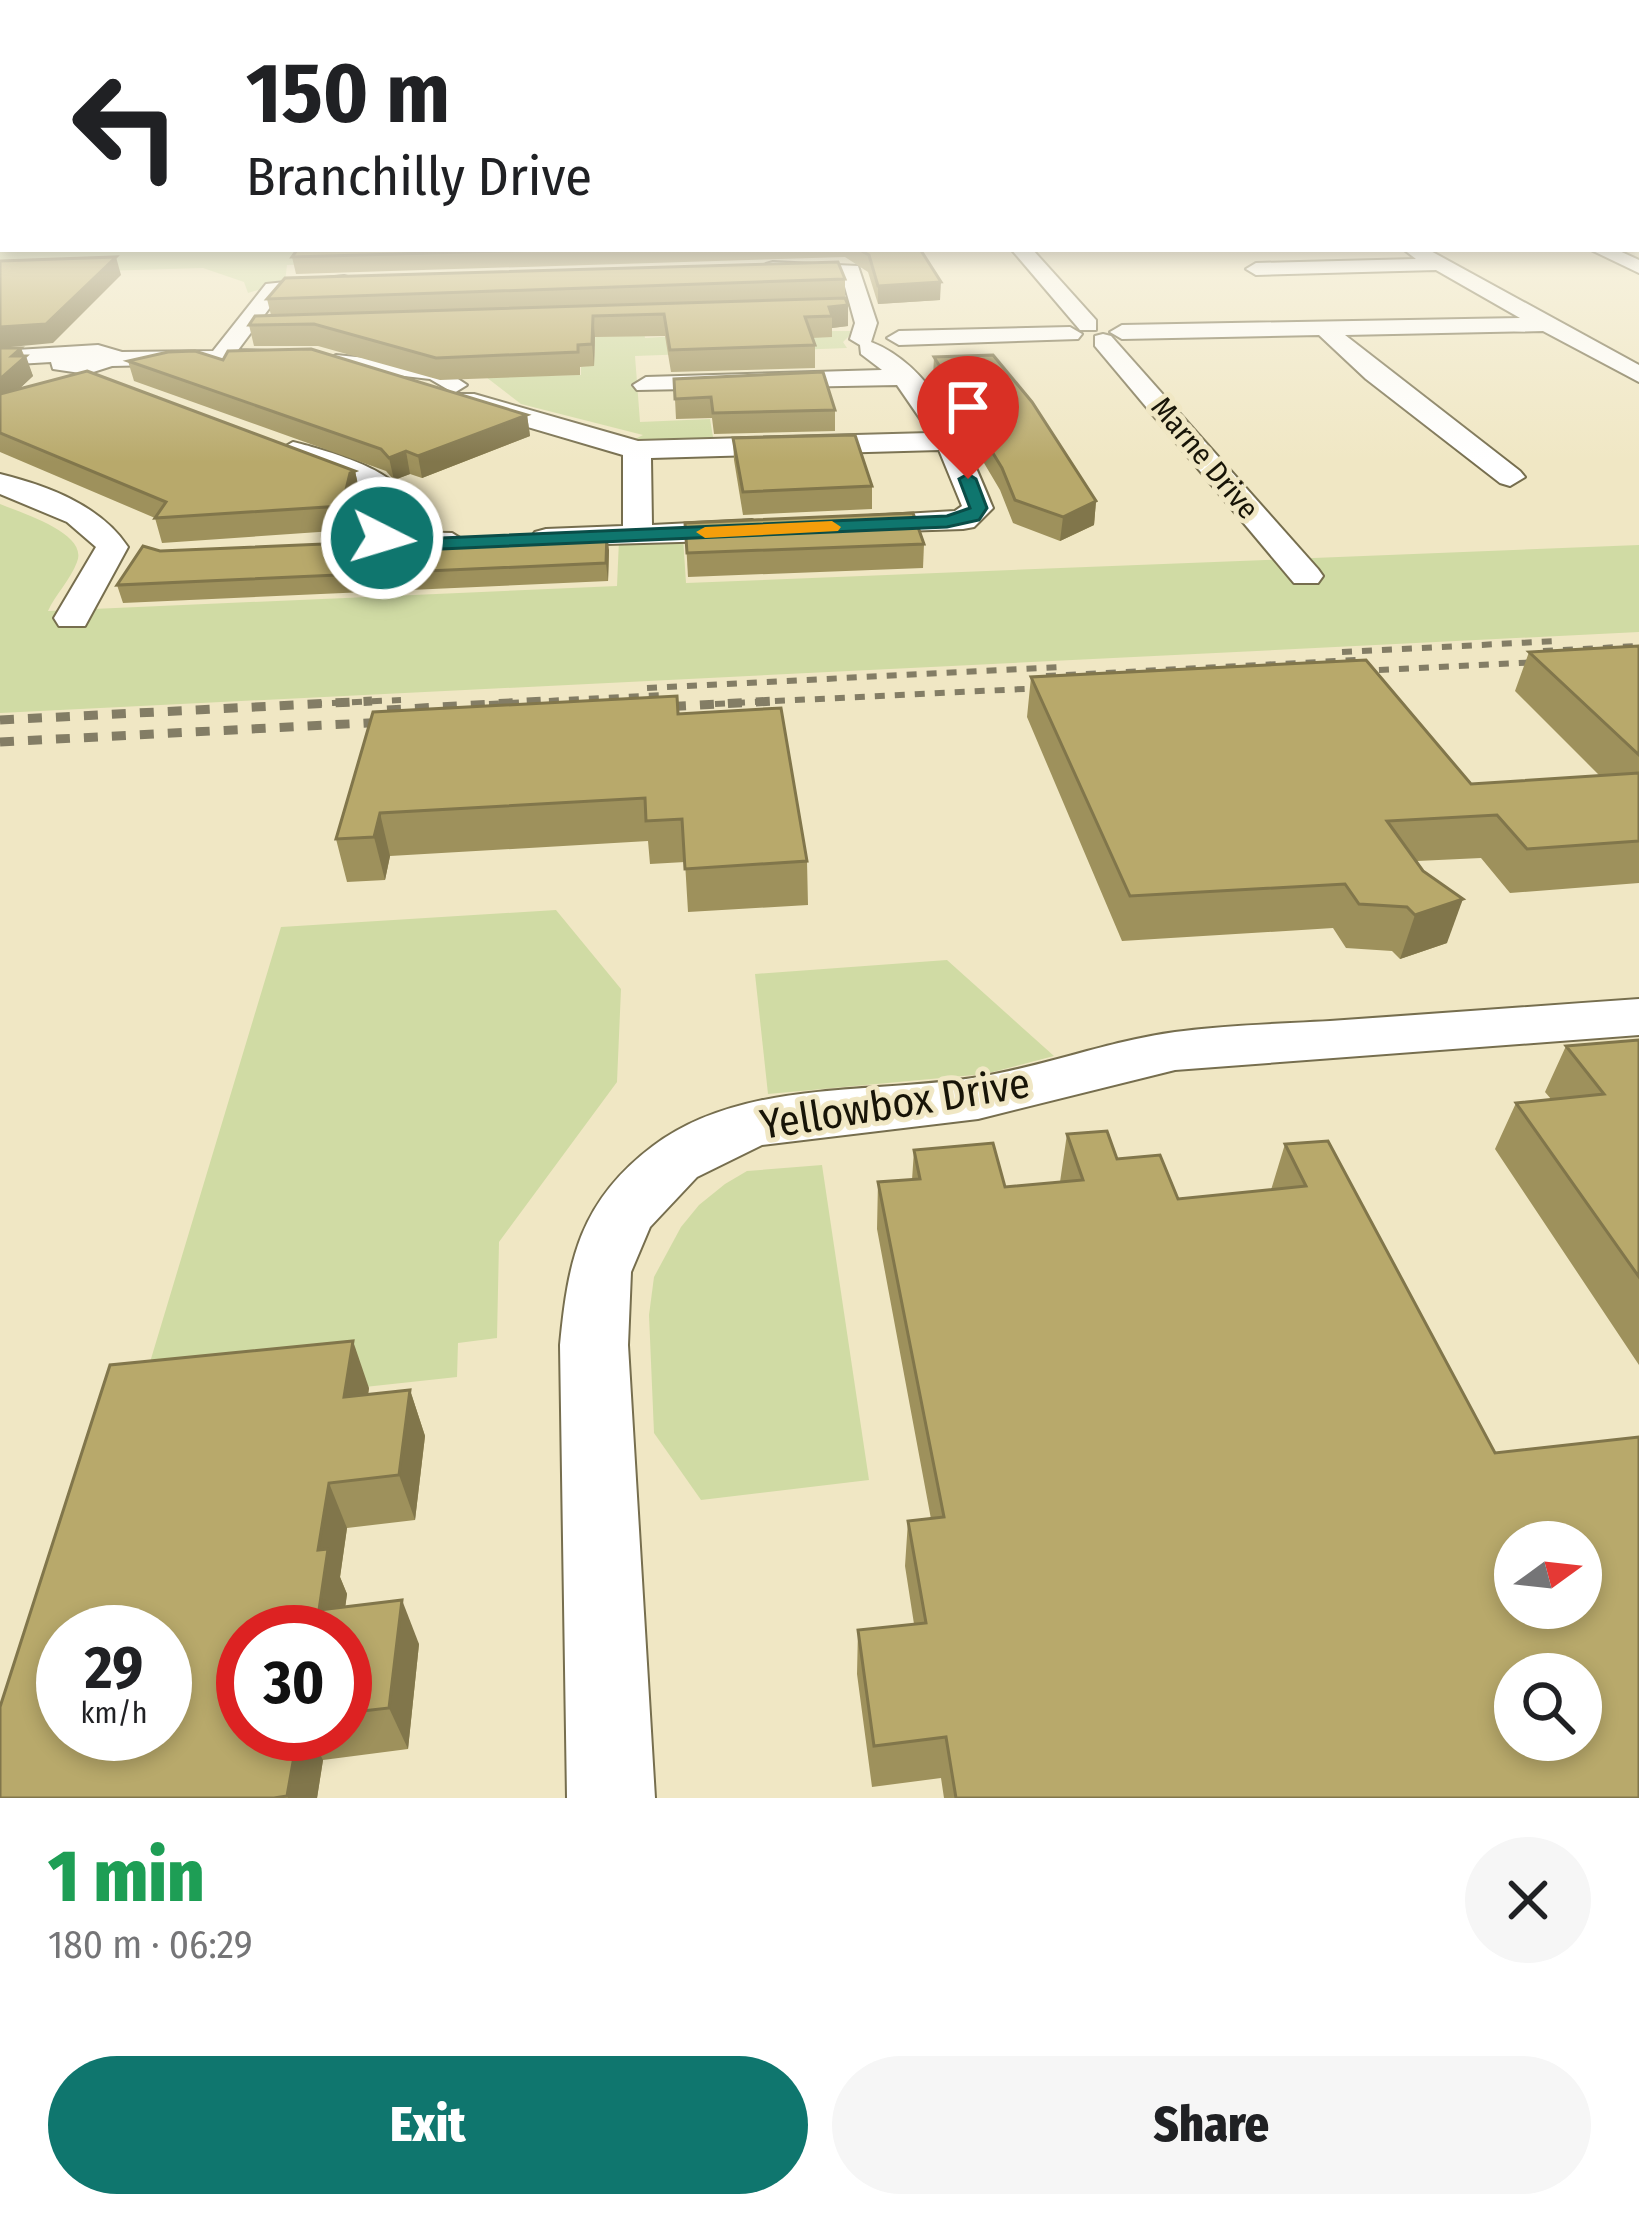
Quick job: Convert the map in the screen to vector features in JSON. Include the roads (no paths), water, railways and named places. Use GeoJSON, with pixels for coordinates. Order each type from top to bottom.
{"type":"FeatureCollection","features":[{"type":"Feature","properties":{"kind":"street"},"geometry":{"type":"LineString","coordinates":[[219,359],[268,294]]}},
{"type":"Feature","properties":{"kind":"street"},"geometry":{"type":"LineString","coordinates":[[268,441],[374,481],[386,491],[388,503],[369,541],[395,544],[947,522],[972,516],[979,508],[950,441],[881,340],[862,294]]}},
{"type":"Feature","properties":{"kind":"street","name":"Marne Drive"},"geometry":{"type":"LineString","coordinates":[[1061,294],[1306,576]]}},
{"type":"Feature","properties":{"kind":"street"},"geometry":{"type":"LineString","coordinates":[[1493,294],[1639,375]]}},
{"type":"Feature","properties":{"kind":"street"},"geometry":{"type":"LineString","coordinates":[[646,386],[881,340],[1322,325],[1547,324]]}},
{"type":"Feature","properties":{"kind":"street"},"geometry":{"type":"LineString","coordinates":[[1322,325],[1375,374],[1510,477]]}},
{"type":"Feature","properties":{"kind":"street"},"geometry":{"type":"LineString","coordinates":[[242,328],[283,326]]}},
{"type":"Feature","properties":{"kind":"street"},"geometry":{"type":"LineString","coordinates":[[645,356],[649,417]]}},
{"type":"Feature","properties":{"kind":"street"},"geometry":{"type":"LineString","coordinates":[[86,357],[90,377],[124,391]]}},
{"type":"Feature","properties":{"kind":"street"},"geometry":{"type":"LineString","coordinates":[[0,361],[317,357],[438,385],[476,404],[637,450],[950,441]]}},
{"type":"Feature","properties":{"kind":"street"},"geometry":{"type":"LineString","coordinates":[[637,450],[637,524]]}},
{"type":"Feature","properties":{"kind":"street"},"geometry":{"type":"LineString","coordinates":[[0,483],[81,518],[107,536],[112,547],[108,559],[72,618]]}},
{"type":"Feature","properties":{"kind":"street","name":"Yellowbox Drive"},"geometry":{"type":"LineString","coordinates":[[611,1798],[594,1346],[599,1272],[621,1218],[654,1179],[684,1154],[734,1130],[787,1118],[977,1098],[1175,1051],[1639,1016]]}},
{"type":"Feature","properties":{"kind":"railway"},"geometry":{"type":"LineString","coordinates":[[1342,652],[1558,641]]}},
{"type":"Feature","properties":{"kind":"railway"},"geometry":{"type":"LineString","coordinates":[[1543,651],[1639,646]]}},
{"type":"Feature","properties":{"kind":"railway"},"geometry":{"type":"LineString","coordinates":[[1046,676],[1357,660]]}},
{"type":"Feature","properties":{"kind":"railway"},"geometry":{"type":"LineString","coordinates":[[1339,672],[1561,661]]}},
{"type":"Feature","properties":{"kind":"railway"},"geometry":{"type":"LineString","coordinates":[[647,688],[1061,667]]}},
{"type":"Feature","properties":{"kind":"railway"},"geometry":{"type":"LineString","coordinates":[[759,702],[1064,687]]}},
{"type":"Feature","properties":{"kind":"railway"},"geometry":{"type":"LineString","coordinates":[[518,702],[662,695]]}},
{"type":"Feature","properties":{"kind":"railway"},"geometry":{"type":"LineString","coordinates":[[323,704],[401,700]]}},
{"type":"Feature","properties":{"kind":"railway"},"geometry":{"type":"LineString","coordinates":[[323,704],[372,701]]}},
{"type":"Feature","properties":{"kind":"railway"},"geometry":{"type":"LineString","coordinates":[[518,702],[544,701]]}},
{"type":"Feature","properties":{"kind":"railway"},"geometry":{"type":"LineString","coordinates":[[759,702],[775,701]]}},
{"type":"Feature","properties":{"kind":"railway"},"geometry":{"type":"LineString","coordinates":[[387,710],[518,702]]}},
{"type":"Feature","properties":{"kind":"railway"},"geometry":{"type":"LineString","coordinates":[[489,704],[518,702]]}},
{"type":"Feature","properties":{"kind":"railway"},"geometry":{"type":"LineString","coordinates":[[644,708],[759,702]]}},
{"type":"Feature","properties":{"kind":"railway"},"geometry":{"type":"LineString","coordinates":[[715,704],[759,702]]}},
{"type":"Feature","properties":{"kind":"railway"},"geometry":{"type":"LineString","coordinates":[[312,704],[323,704]]}},
{"type":"Feature","properties":{"kind":"railway"},"geometry":{"type":"LineString","coordinates":[[0,720],[323,704]]}},
{"type":"Feature","properties":{"kind":"railway"},"geometry":{"type":"LineString","coordinates":[[0,742],[405,721]]}}]}
